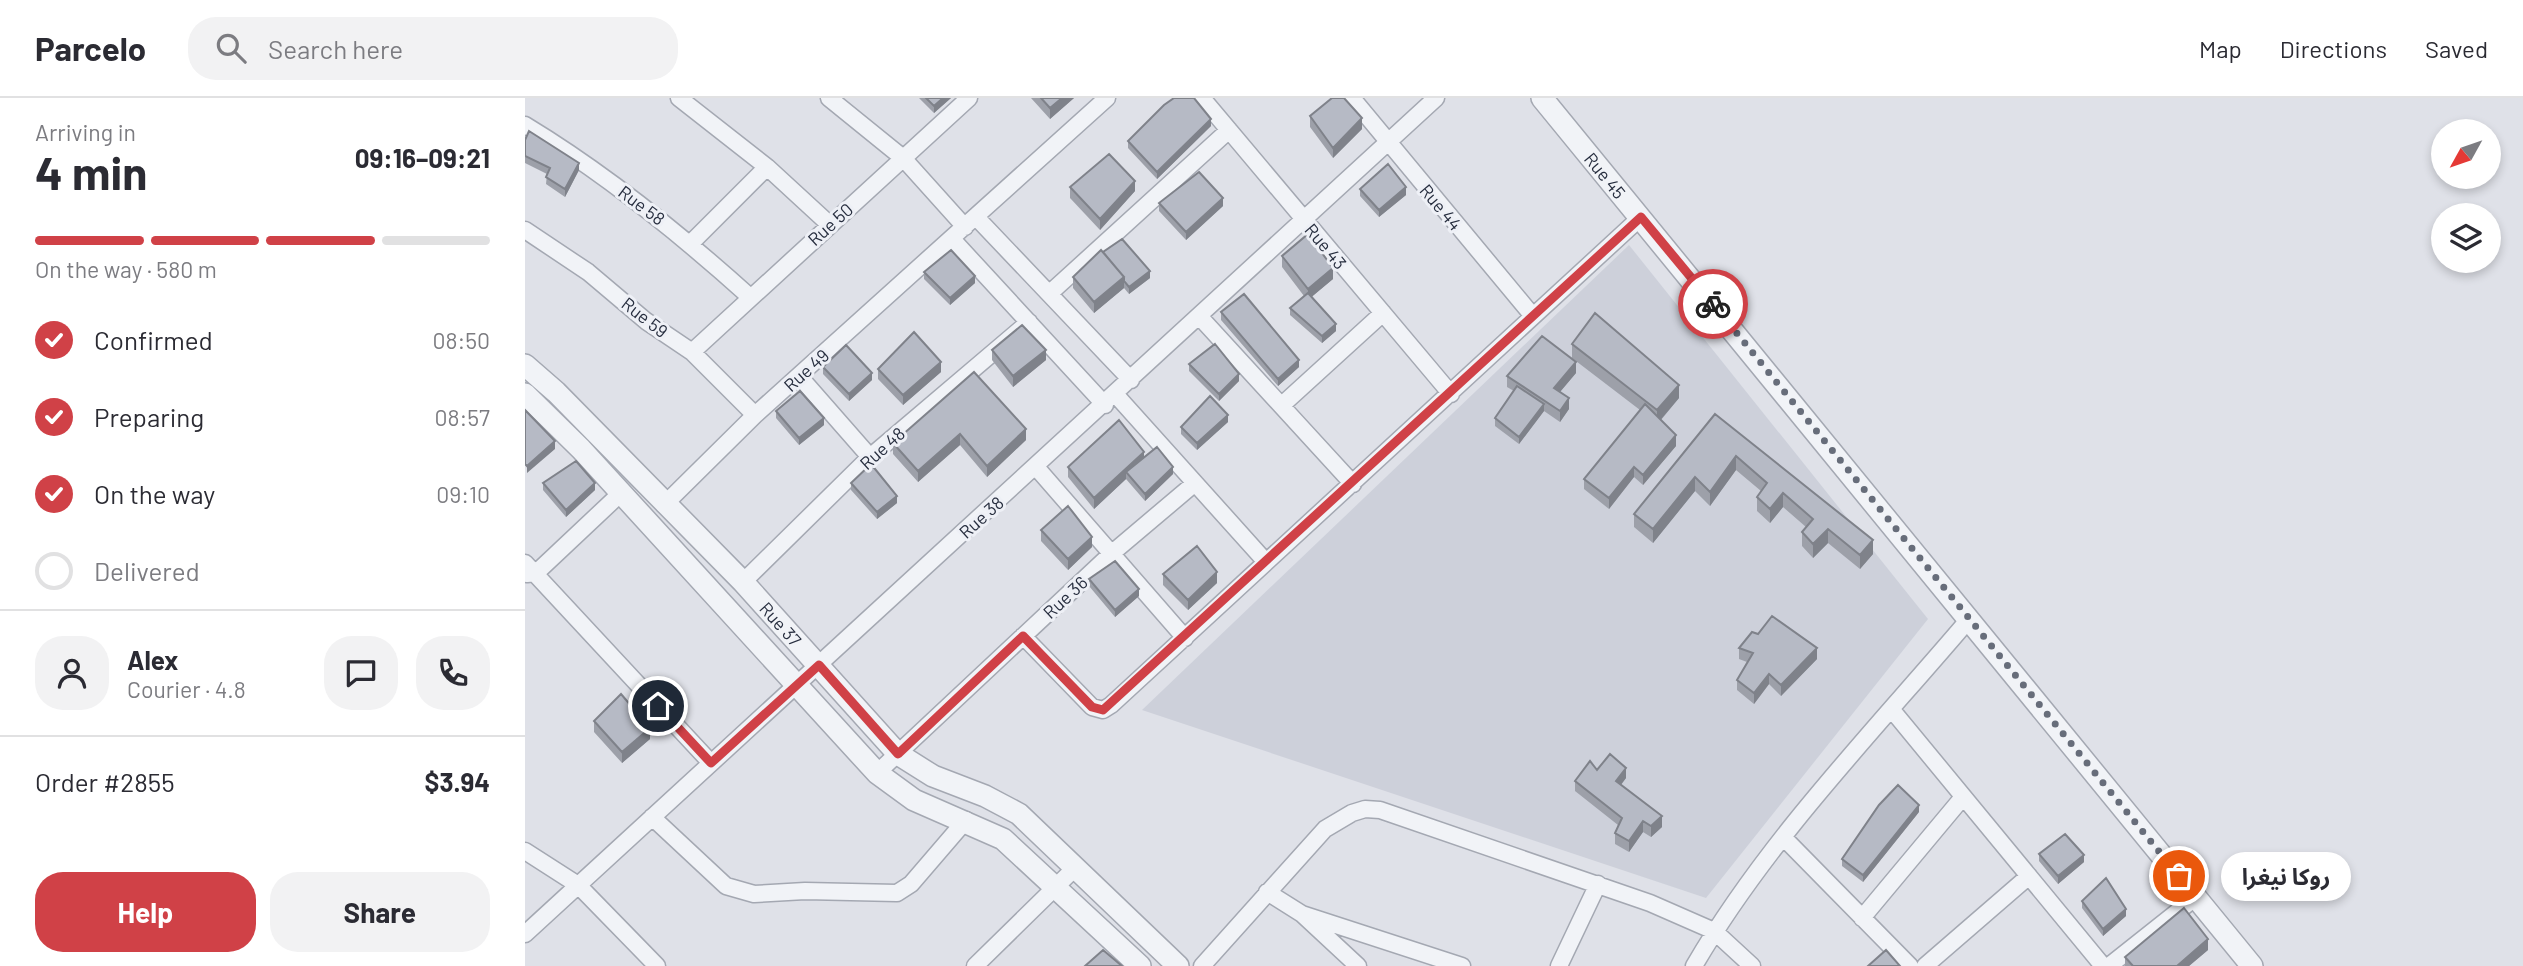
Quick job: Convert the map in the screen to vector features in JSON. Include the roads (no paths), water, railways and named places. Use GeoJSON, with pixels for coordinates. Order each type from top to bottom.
{"type":"FeatureCollection","features":[{"type":"Feature","properties":{"kind":"street"},"geometry":{"type":"LineString","coordinates":[[679,98],[767,167],[829,224]]}},
{"type":"Feature","properties":{"kind":"street"},"geometry":{"type":"LineString","coordinates":[[829,98],[903,158],[1050,293],[1131,380]]}},
{"type":"Feature","properties":{"kind":"street"},"geometry":{"type":"LineString","coordinates":[[971,222],[1107,98]]}},
{"type":"Feature","properties":{"kind":"street","name":"Rue 43"},"geometry":{"type":"LineString","coordinates":[[1202,98],[1451,394]]}},
{"type":"Feature","properties":{"kind":"street","name":"Rue 44"},"geometry":{"type":"LineString","coordinates":[[1352,98],[1532,315]]}},
{"type":"Feature","properties":{"kind":"street","name":"Rue 38"},"geometry":{"type":"LineString","coordinates":[[525,934],[1436,98]]}},
{"type":"Feature","properties":{"kind":"street","name":"Rue 45"},"geometry":{"type":"LineString","coordinates":[[1542,98],[2252,966]]}},
{"type":"Feature","properties":{"kind":"street","name":"Rue 50"},"geometry":{"type":"LineString","coordinates":[[692,352],[967,99]]}},
{"type":"Feature","properties":{"kind":"street","name":"Rue 58"},"geometry":{"type":"LineString","coordinates":[[525,125],[600,174],[691,244],[750,297]]}},
{"type":"Feature","properties":{"kind":"street"},"geometry":{"type":"LineString","coordinates":[[1050,293],[1229,130]]}},
{"type":"Feature","properties":{"kind":"street"},"geometry":{"type":"LineString","coordinates":[[691,244],[767,167]]}},
{"type":"Feature","properties":{"kind":"street"},"geometry":{"type":"LineString","coordinates":[[1023,636],[1098,710],[1111,705],[1641,217]]}},
{"type":"Feature","properties":{"kind":"street","name":"Rue 49"},"geometry":{"type":"LineString","coordinates":[[664,505],[755,415],[971,222]]}},
{"type":"Feature","properties":{"kind":"street","name":"Rue 59"},"geometry":{"type":"LineString","coordinates":[[525,230],[588,272],[646,321],[692,352],[755,415]]}},
{"type":"Feature","properties":{"kind":"street"},"geometry":{"type":"LineString","coordinates":[[952,239],[1029,322],[1195,483],[1266,562]]}},
{"type":"Feature","properties":{"kind":"street"},"geometry":{"type":"LineString","coordinates":[[1282,405],[1383,313]]}},
{"type":"Feature","properties":{"kind":"street"},"geometry":{"type":"LineString","coordinates":[[1199,316],[1353,484]]}},
{"type":"Feature","properties":{"kind":"street","name":"Rue 48"},"geometry":{"type":"LineString","coordinates":[[743,582],[870,457],[1029,322]]}},
{"type":"Feature","properties":{"kind":"street","name":"Rue 37"},"geometry":{"type":"LineString","coordinates":[[525,365],[597,433],[664,505],[743,582],[898,754],[933,776],[985,796],[1019,814],[1178,966]]}},
{"type":"Feature","properties":{"kind":"street"},"geometry":{"type":"LineString","coordinates":[[799,376],[870,457]]}},
{"type":"Feature","properties":{"kind":"street","name":"Rue 37"},"geometry":{"type":"LineString","coordinates":[[525,394],[621,493],[877,773],[914,800],[966,820],[1003,839],[1140,966]]}},
{"type":"Feature","properties":{"kind":"street"},"geometry":{"type":"LineString","coordinates":[[1036,467],[1185,638]]}},
{"type":"Feature","properties":{"kind":"street","name":"Rue 36"},"geometry":{"type":"LineString","coordinates":[[877,773],[1111,554],[1195,483]]}},
{"type":"Feature","properties":{"kind":"street"},"geometry":{"type":"LineString","coordinates":[[621,493],[529,570],[711,763]]}},
{"type":"Feature","properties":{"kind":"street"},"geometry":{"type":"LineString","coordinates":[[1694,966],[1714,932],[1784,838],[1970,618]]}},
{"type":"Feature","properties":{"kind":"street"},"geometry":{"type":"LineString","coordinates":[[1892,710],[2106,966],[2196,897]]}},
{"type":"Feature","properties":{"kind":"street"},"geometry":{"type":"LineString","coordinates":[[1862,918],[1963,796]]}},
{"type":"Feature","properties":{"kind":"street"},"geometry":{"type":"LineString","coordinates":[[1202,966],[1325,829],[1340,819],[1365,809],[1380,810],[1598,884],[1714,932],[1752,966]]}},
{"type":"Feature","properties":{"kind":"street"},"geometry":{"type":"LineString","coordinates":[[652,817],[726,886],[754,894],[897,893],[911,884],[966,820]]}},
{"type":"Feature","properties":{"kind":"street"},"geometry":{"type":"LineString","coordinates":[[1784,838],[1910,966]]}},
{"type":"Feature","properties":{"kind":"street"},"geometry":{"type":"LineString","coordinates":[[525,851],[578,885],[657,966]]}},
{"type":"Feature","properties":{"kind":"street"},"geometry":{"type":"LineString","coordinates":[[975,966],[1076,867]]}},
{"type":"Feature","properties":{"kind":"street"},"geometry":{"type":"LineString","coordinates":[[1926,966],[2029,876]]}},
{"type":"Feature","properties":{"kind":"street"},"geometry":{"type":"LineString","coordinates":[[1559,966],[1598,884]]}},
{"type":"Feature","properties":{"kind":"street"},"geometry":{"type":"LineString","coordinates":[[1267,892],[1302,914],[1358,966]]}},
{"type":"Feature","properties":{"kind":"street"},"geometry":{"type":"LineString","coordinates":[[1302,914],[1462,966]]}},
{"type":"Feature","properties":{"kind":"place","name":"روكا نيغرا"},"geometry":{"type":"Point","coordinates":[2179,876]}}]}
